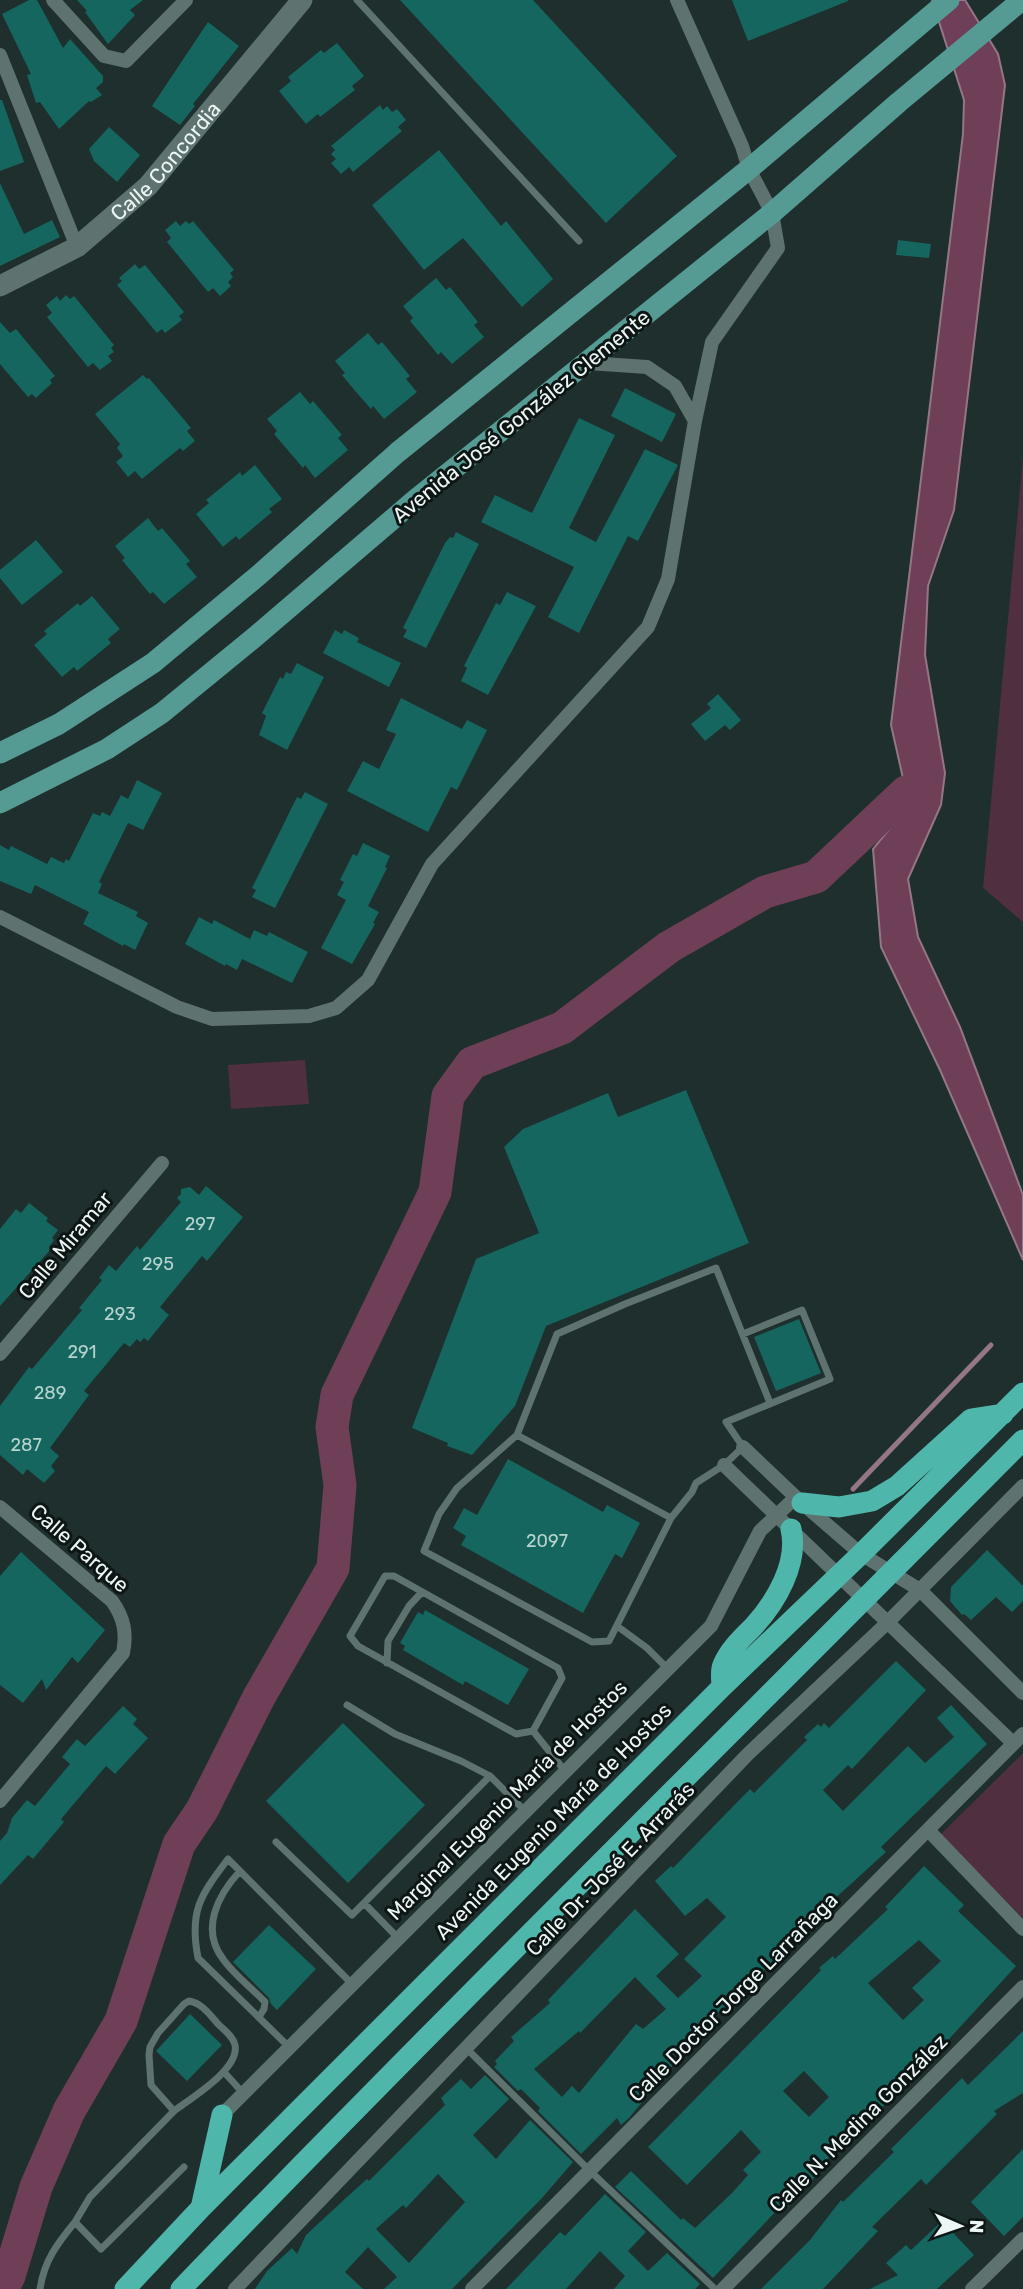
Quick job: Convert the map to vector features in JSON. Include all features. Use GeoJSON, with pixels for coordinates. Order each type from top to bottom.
{"type":"FeatureCollection","features":[{"type":"Feature","properties":{"kind":"highway","name":"Avenida Eugenio María de Hostos"},"geometry":{"type":"LineString","coordinates":[[125,2289],[201,2208],[722,1687],[1023,1393]]}},
{"type":"Feature","properties":{"kind":"highway"},"geometry":{"type":"LineString","coordinates":[[799,1500],[839,1507],[872,1502],[897,1486],[971,1419],[1003,1414]]}},
{"type":"Feature","properties":{"kind":"highway"},"geometry":{"type":"LineString","coordinates":[[181,2289],[726,1735],[864,1602],[1023,1440]]}},
{"type":"Feature","properties":{"kind":"highway"},"geometry":{"type":"LineString","coordinates":[[722,1687],[721,1667],[739,1641],[768,1609],[788,1571],[794,1542],[784,1522]]}},
{"type":"Feature","properties":{"kind":"highway"},"geometry":{"type":"LineString","coordinates":[[201,2208],[222,2115]]}},
{"type":"Feature","properties":{"kind":"main road"},"geometry":{"type":"LineString","coordinates":[[0,753],[59,724],[153,663],[260,574],[398,452],[749,169],[949,0]]}},
{"type":"Feature","properties":{"kind":"main road","name":"Avenida José González Clemente"},"geometry":{"type":"LineString","coordinates":[[0,803],[107,749],[162,713],[415,500],[772,214],[899,102],[1022,0]]}},
{"type":"Feature","properties":{"kind":"street"},"geometry":{"type":"LineString","coordinates":[[53,0],[104,56],[126,61],[186,0]]}},
{"type":"Feature","properties":{"kind":"street","name":"Calle Concordia"},"geometry":{"type":"LineString","coordinates":[[0,286],[77,247],[148,186],[302,0]]}},
{"type":"Feature","properties":{"kind":"street"},"geometry":{"type":"LineString","coordinates":[[0,917],[177,1007],[212,1019],[309,1016],[336,1008],[368,980],[432,864],[648,627],[668,579],[695,421],[712,342],[778,248],[772,214],[749,169],[742,146],[677,0]]}},
{"type":"Feature","properties":{"kind":"street"},"geometry":{"type":"LineString","coordinates":[[0,55],[77,247]]}},
{"type":"Feature","properties":{"kind":"street"},"geometry":{"type":"LineString","coordinates":[[588,362],[647,367],[675,386],[695,421]]}},
{"type":"Feature","properties":{"kind":"street","name":"Calle Miramar"},"geometry":{"type":"LineString","coordinates":[[0,1354],[162,1163]]}},
{"type":"Feature","properties":{"kind":"street"},"geometry":{"type":"LineString","coordinates":[[743,1447],[861,1553],[920,1590],[1023,1693]]}},
{"type":"Feature","properties":{"kind":"street"},"geometry":{"type":"LineString","coordinates":[[724,1465],[864,1602],[1018,1739]]}},
{"type":"Feature","properties":{"kind":"street","name":"Calle Dr. José E. Arrarás"},"geometry":{"type":"LineString","coordinates":[[235,2289],[747,1755],[887,1623],[1023,1486]]}},
{"type":"Feature","properties":{"kind":"street","name":"Marginal Eugenio María de Hostos"},"geometry":{"type":"LineString","coordinates":[[222,2115],[711,1626],[760,1531],[784,1522],[799,1500]]}},
{"type":"Feature","properties":{"kind":"street","name":"Calle Parque"},"geometry":{"type":"LineString","coordinates":[[0,1507],[112,1601],[125,1626],[123,1653],[0,1801]]}},
{"type":"Feature","properties":{"kind":"street","name":"Calle Doctor Jorge Larrañaga"},"geometry":{"type":"LineString","coordinates":[[472,2289],[1018,1739]]}},
{"type":"Feature","properties":{"kind":"street"},"geometry":{"type":"LineString","coordinates":[[929,1831],[1023,1929]]}},
{"type":"Feature","properties":{"kind":"street","name":"Calle N. Medina González"},"geometry":{"type":"LineString","coordinates":[[723,2289],[1023,1987]]}},
{"type":"Feature","properties":{"kind":"street"},"geometry":{"type":"LineString","coordinates":[[972,2289],[1023,2239]]}},
{"type":"Feature","properties":{"kind":"lane"},"geometry":{"type":"LineString","coordinates":[[358,0],[579,241]]}},
{"type":"Feature","properties":{"kind":"lane"},"geometry":{"type":"LineString","coordinates":[[743,1334],[802,1310],[830,1379],[726,1422],[743,1447],[724,1465],[696,1483],[671,1518],[609,1641],[592,1642],[424,1551],[439,1514],[457,1488],[517,1435],[557,1334],[576,1324],[716,1268],[770,1403]]}},
{"type":"Feature","properties":{"kind":"lane"},"geometry":{"type":"LineString","coordinates":[[517,1435],[671,1518]]}},
{"type":"Feature","properties":{"kind":"lane"},"geometry":{"type":"LineString","coordinates":[[385,1576],[394,1576],[558,1668],[562,1678],[533,1731],[516,1734],[358,1646],[351,1636],[385,1576]]}},
{"type":"Feature","properties":{"kind":"lane"},"geometry":{"type":"LineString","coordinates":[[387,1663],[388,1641],[409,1606],[422,1592]]}},
{"type":"Feature","properties":{"kind":"lane"},"geometry":{"type":"LineString","coordinates":[[617,1626],[647,1648],[668,1670]]}},
{"type":"Feature","properties":{"kind":"lane"},"geometry":{"type":"LineString","coordinates":[[347,1705],[395,1734],[490,1776],[525,1811]]}},
{"type":"Feature","properties":{"kind":"lane"},"geometry":{"type":"LineString","coordinates":[[533,1731],[565,1772]]}},
{"type":"Feature","properties":{"kind":"lane"},"geometry":{"type":"LineString","coordinates":[[276,1842],[352,1915],[490,1776]]}},
{"type":"Feature","properties":{"kind":"lane"},"geometry":{"type":"LineString","coordinates":[[289,2047],[198,1958],[194,1938],[197,1906],[206,1888],[228,1859],[352,1984]]}},
{"type":"Feature","properties":{"kind":"lane"},"geometry":{"type":"LineString","coordinates":[[240,1871],[223,1889],[214,1910],[212,1936],[222,1958],[265,2002],[259,2017]]}},
{"type":"Feature","properties":{"kind":"lane"},"geometry":{"type":"LineString","coordinates":[[364,1903],[398,1938]]}},
{"type":"Feature","properties":{"kind":"lane"},"geometry":{"type":"LineString","coordinates":[[40,2289],[43,2270],[49,2256],[90,2197],[174,2111],[224,2072],[233,2061],[235,2051],[232,2038],[193,2001],[184,2004],[158,2033],[150,2047],[148,2074],[151,2085],[174,2111]]}},
{"type":"Feature","properties":{"kind":"lane"},"geometry":{"type":"LineString","coordinates":[[466,2048],[590,2171],[715,2289]]}},
{"type":"Feature","properties":{"kind":"lane"},"geometry":{"type":"LineString","coordinates":[[224,2072],[243,2094]]}},
{"type":"Feature","properties":{"kind":"lane"},"geometry":{"type":"LineString","coordinates":[[75,2222],[101,2249],[184,2167]]}},
{"type":"Feature","properties":{"kind":"shaded area"},"geometry":{"type":"Polygon","coordinates":[[[932,0],[965,0],[998,54],[1005,85],[954,510],[928,586],[925,655],[945,773],[941,805],[908,879],[918,937],[960,1027],[1023,1195],[1023,1260],[940,1070],[881,947],[873,849],[909,805],[891,725],[963,134],[964,100],[932,0]]]}},
{"type":"Feature","properties":{"kind":"shaded area"},"geometry":{"type":"Polygon","coordinates":[[[1023,457],[1023,922],[983,888],[1023,457]]]}},
{"type":"Feature","properties":{"kind":"shaded area"},"geometry":{"type":"Polygon","coordinates":[[[305,1060],[309,1104],[231,1109],[228,1065],[305,1060]]]}},
{"type":"Feature","properties":{"kind":"shaded area"},"geometry":{"type":"Polygon","coordinates":[[[1023,1753],[1023,1918],[940,1835],[1023,1753]]]}},
{"type":"Feature","properties":{"kind":"building"},"geometry":{"type":"Polygon","coordinates":[[[29,0],[37,0],[63,48],[70,39],[103,76],[103,82],[96,88],[102,95],[89,101],[59,129],[40,102],[36,103],[27,75],[31,74],[2,14],[29,0]]]}},
{"type":"Feature","properties":{"kind":"building"},"geometry":{"type":"Polygon","coordinates":[[[77,0],[143,0],[130,10],[135,15],[108,44],[77,0]]]}},
{"type":"Feature","properties":{"kind":"building"},"geometry":{"type":"Polygon","coordinates":[[[400,0],[533,0],[677,156],[606,223],[400,0]]]}},
{"type":"Feature","properties":{"kind":"building"},"geometry":{"type":"Polygon","coordinates":[[[732,0],[848,0],[848,1],[748,41],[732,0]]]}},
{"type":"Feature","properties":{"kind":"building"},"geometry":{"type":"Polygon","coordinates":[[[208,22],[239,46],[193,104],[195,106],[180,125],[152,106],[208,22]]]}},
{"type":"Feature","properties":{"kind":"building"},"geometry":{"type":"Polygon","coordinates":[[[337,43],[364,76],[352,86],[355,90],[320,117],[318,114],[306,124],[279,91],[291,81],[288,77],[321,50],[324,53],[337,43]]]}},
{"type":"Feature","properties":{"kind":"building"},"geometry":{"type":"Polygon","coordinates":[[[0,100],[24,162],[0,171],[0,100]]]}},
{"type":"Feature","properties":{"kind":"building"},"geometry":{"type":"Polygon","coordinates":[[[380,105],[383,110],[387,106],[392,112],[397,109],[406,120],[398,127],[402,131],[353,172],[349,167],[341,174],[331,163],[336,159],[331,154],[335,150],[331,146],[380,105]]]}},
{"type":"Feature","properties":{"kind":"building"},"geometry":{"type":"Polygon","coordinates":[[[109,127],[140,155],[117,182],[94,161],[89,149],[109,127]]]}},
{"type":"Feature","properties":{"kind":"building"},"geometry":{"type":"Polygon","coordinates":[[[439,150],[501,226],[506,221],[553,279],[522,307],[463,238],[424,270],[372,205],[439,150]]]}},
{"type":"Feature","properties":{"kind":"building"},"geometry":{"type":"Polygon","coordinates":[[[0,183],[24,234],[52,220],[60,237],[0,266],[0,183]]]}},
{"type":"Feature","properties":{"kind":"building"},"geometry":{"type":"Polygon","coordinates":[[[176,221],[180,226],[186,221],[189,224],[193,221],[234,270],[230,273],[233,277],[228,282],[231,286],[220,296],[213,288],[208,292],[167,242],[171,238],[165,230],[176,221]]]}},
{"type":"Feature","properties":{"kind":"building"},"geometry":{"type":"Polygon","coordinates":[[[898,240],[931,244],[929,258],[896,255],[898,240]]]}},
{"type":"Feature","properties":{"kind":"building"},"geometry":{"type":"Polygon","coordinates":[[[135,264],[139,269],[145,265],[184,312],[179,316],[182,320],[165,333],[162,329],[157,333],[117,285],[122,281],[119,278],[135,264]]]}},
{"type":"Feature","properties":{"kind":"building"},"geometry":{"type":"Polygon","coordinates":[[[436,278],[446,290],[450,287],[478,322],[474,325],[484,337],[452,364],[441,352],[438,355],[410,321],[413,318],[403,306],[436,278]]]}},
{"type":"Feature","properties":{"kind":"building"},"geometry":{"type":"Polygon","coordinates":[[[66,295],[70,299],[74,296],[114,345],[111,348],[114,352],[108,356],[112,361],[100,370],[93,363],[88,367],[47,317],[52,313],[46,305],[57,296],[60,301],[66,295]]]}},
{"type":"Feature","properties":{"kind":"building"},"geometry":{"type":"Polygon","coordinates":[[[0,322],[10,333],[16,329],[55,376],[50,380],[52,383],[36,398],[32,394],[28,397],[0,364],[0,322]]]}},
{"type":"Feature","properties":{"kind":"building"},"geometry":{"type":"Polygon","coordinates":[[[368,333],[378,345],[382,342],[410,376],[406,379],[417,392],[384,419],[356,392],[335,361],[368,333]]]}},
{"type":"Feature","properties":{"kind":"building"},"geometry":{"type":"Polygon","coordinates":[[[143,375],[149,378],[191,428],[187,431],[195,441],[183,451],[180,448],[142,479],[135,471],[128,477],[116,462],[123,456],[117,448],[120,444],[95,414],[143,375]]]}},
{"type":"Feature","properties":{"kind":"building"},"geometry":{"type":"Polygon","coordinates":[[[625,388],[676,414],[662,442],[611,416],[625,388]]]}},
{"type":"Feature","properties":{"kind":"building"},"geometry":{"type":"Polygon","coordinates":[[[300,392],[310,404],[313,401],[342,435],[338,438],[348,450],[315,478],[274,434],[277,431],[267,419],[300,392]]]}},
{"type":"Feature","properties":{"kind":"building"},"geometry":{"type":"Polygon","coordinates":[[[579,418],[615,435],[569,528],[596,542],[645,449],[678,465],[638,541],[628,536],[579,633],[548,617],[574,567],[481,522],[495,495],[532,513],[579,418]]]}},
{"type":"Feature","properties":{"kind":"building"},"geometry":{"type":"Polygon","coordinates":[[[255,465],[282,499],[269,509],[272,512],[239,540],[236,536],[223,547],[196,514],[209,503],[206,500],[240,472],[242,476],[255,465]]]}},
{"type":"Feature","properties":{"kind":"building"},"geometry":{"type":"Polygon","coordinates":[[[148,518],[158,531],[162,528],[190,561],[186,564],[197,577],[164,604],[153,592],[150,594],[122,560],[125,558],[115,546],[148,518]]]}},
{"type":"Feature","properties":{"kind":"building"},"geometry":{"type":"Polygon","coordinates":[[[456,532],[479,544],[426,648],[403,637],[407,630],[403,628],[445,543],[450,537],[453,538],[456,532]]]}},
{"type":"Feature","properties":{"kind":"building"},"geometry":{"type":"Polygon","coordinates":[[[36,540],[63,572],[22,605],[0,578],[0,570],[36,540]]]}},
{"type":"Feature","properties":{"kind":"building"},"geometry":{"type":"Polygon","coordinates":[[[507,592],[536,606],[488,695],[461,681],[467,668],[464,666],[496,603],[500,605],[507,592]]]}},
{"type":"Feature","properties":{"kind":"building"},"geometry":{"type":"Polygon","coordinates":[[[92,596],[120,629],[108,639],[111,643],[77,671],[74,667],[62,677],[34,645],[47,634],[44,631],[78,603],[80,606],[92,596]]]}},
{"type":"Feature","properties":{"kind":"building"},"geometry":{"type":"Polygon","coordinates":[[[335,630],[342,634],[344,630],[359,638],[357,642],[401,663],[389,687],[323,653],[335,630]]]}},
{"type":"Feature","properties":{"kind":"building"},"geometry":{"type":"Polygon","coordinates":[[[297,663],[324,677],[287,750],[259,735],[266,716],[262,713],[280,677],[283,679],[286,672],[291,674],[297,663]]]}},
{"type":"Feature","properties":{"kind":"building"},"geometry":{"type":"Polygon","coordinates":[[[718,694],[741,720],[730,730],[725,725],[705,741],[691,724],[711,708],[707,704],[718,694]]]}},
{"type":"Feature","properties":{"kind":"building"},"geometry":{"type":"Polygon","coordinates":[[[401,698],[462,729],[467,720],[487,730],[457,790],[451,787],[428,832],[347,791],[363,761],[379,769],[396,734],[386,730],[401,698]]]}},
{"type":"Feature","properties":{"kind":"building"},"geometry":{"type":"Polygon","coordinates":[[[137,780],[162,793],[143,830],[128,823],[99,882],[102,884],[98,893],[138,912],[136,916],[148,923],[135,950],[83,924],[89,912],[35,885],[31,894],[0,881],[0,845],[9,850],[11,846],[47,864],[51,857],[64,863],[66,859],[69,861],[93,813],[100,816],[102,812],[110,816],[121,795],[128,799],[137,780]]]}},
{"type":"Feature","properties":{"kind":"building"},"geometry":{"type":"Polygon","coordinates":[[[305,792],[328,804],[275,908],[252,897],[256,890],[252,888],[297,797],[301,799],[305,792]]]}},
{"type":"Feature","properties":{"kind":"building"},"geometry":{"type":"Polygon","coordinates":[[[363,843],[390,856],[368,906],[379,912],[373,923],[375,924],[352,964],[321,948],[346,900],[337,895],[344,882],[340,880],[353,854],[357,856],[363,843]]]}},
{"type":"Feature","properties":{"kind":"building"},"geometry":{"type":"Polygon","coordinates":[[[199,917],[212,924],[214,920],[250,939],[254,930],[267,936],[269,932],[308,952],[292,983],[242,959],[237,970],[185,944],[199,917]]]}},
{"type":"Feature","properties":{"kind":"building"},"geometry":{"type":"Polygon","coordinates":[[[686,1090],[749,1243],[546,1326],[515,1406],[472,1455],[412,1428],[476,1259],[539,1233],[504,1147],[523,1129],[608,1093],[618,1117],[686,1090]]]}},
{"type":"Feature","properties":{"kind":"building"},"geometry":{"type":"Polygon","coordinates":[[[206,1186],[243,1217],[207,1261],[202,1256],[160,1307],[169,1315],[148,1341],[144,1338],[140,1342],[137,1339],[130,1347],[124,1343],[84,1391],[89,1395],[50,1448],[59,1456],[51,1466],[55,1471],[44,1483],[27,1469],[23,1475],[0,1455],[0,1406],[29,1367],[32,1369],[82,1310],[79,1308],[102,1280],[99,1278],[109,1265],[116,1271],[137,1246],[140,1250],[181,1202],[177,1198],[181,1189],[190,1187],[199,1195],[206,1186]]]}},
{"type":"Feature","properties":{"kind":"building"},"geometry":{"type":"Polygon","coordinates":[[[29,1203],[58,1230],[52,1238],[54,1240],[49,1247],[51,1249],[0,1306],[0,1229],[16,1209],[21,1213],[29,1203]]]}},
{"type":"Feature","properties":{"kind":"building"},"geometry":{"type":"Polygon","coordinates":[[[799,1319],[821,1373],[776,1391],[754,1337],[799,1319]]]}},
{"type":"Feature","properties":{"kind":"building"},"geometry":{"type":"Polygon","coordinates":[[[508,1459],[603,1512],[607,1505],[640,1523],[622,1558],[615,1554],[583,1613],[461,1545],[466,1536],[453,1528],[464,1508],[477,1515],[508,1459]]]}},
{"type":"Feature","properties":{"kind":"building"},"geometry":{"type":"Polygon","coordinates":[[[987,1550],[1023,1586],[1023,1601],[1012,1612],[996,1597],[971,1620],[962,1615],[950,1601],[951,1587],[987,1550]]]}},
{"type":"Feature","properties":{"kind":"building"},"geometry":{"type":"Polygon","coordinates":[[[21,1552],[105,1630],[78,1663],[72,1657],[46,1690],[42,1679],[23,1703],[0,1685],[0,1576],[21,1552]]]}},
{"type":"Feature","properties":{"kind":"building"},"geometry":{"type":"Polygon","coordinates":[[[425,1610],[529,1669],[508,1705],[465,1681],[463,1685],[403,1650],[405,1646],[400,1643],[418,1612],[423,1615],[425,1610]]]}},
{"type":"Feature","properties":{"kind":"building"},"geometry":{"type":"Polygon","coordinates":[[[896,1661],[926,1690],[852,1769],[848,1765],[823,1790],[843,1811],[908,1746],[925,1763],[954,1737],[937,1718],[951,1705],[987,1744],[881,1847],[886,1852],[808,1923],[776,1962],[673,2055],[678,2059],[629,2118],[621,2125],[617,2118],[581,2154],[538,2111],[540,2108],[521,2089],[518,2091],[494,2067],[497,2064],[495,2061],[514,2041],[511,2037],[550,2003],[548,2000],[635,1909],[679,1954],[656,1976],[678,1998],[702,1976],[684,1959],[726,1917],[707,1898],[685,1916],[655,1881],[671,1866],[673,1868],[750,1789],[754,1793],[807,1740],[804,1737],[818,1724],[821,1727],[824,1723],[829,1728],[896,1661]],[[635,1977],[580,2033],[579,2031],[534,2069],[562,2097],[572,2086],[579,2093],[636,2024],[643,2029],[666,2009],[635,1977]]]}},
{"type":"Feature","properties":{"kind":"building"},"geometry":{"type":"Polygon","coordinates":[[[123,1706],[137,1719],[133,1724],[148,1738],[115,1774],[106,1766],[61,1819],[64,1822],[33,1859],[28,1855],[0,1885],[0,1841],[7,1833],[12,1818],[27,1800],[35,1806],[70,1764],[62,1757],[77,1739],[85,1746],[123,1706]]]}},
{"type":"Feature","properties":{"kind":"building"},"geometry":{"type":"Polygon","coordinates":[[[343,1723],[425,1805],[348,1883],[266,1801],[343,1723]]]}},
{"type":"Feature","properties":{"kind":"building"},"geometry":{"type":"Polygon","coordinates":[[[924,1866],[964,1905],[958,1911],[1016,1966],[939,2050],[937,2046],[912,2071],[894,2092],[896,2094],[822,2164],[825,2166],[785,2210],[781,2206],[713,2278],[615,2187],[631,2171],[681,2220],[683,2218],[695,2228],[732,2193],[748,2175],[743,2170],[761,2152],[741,2130],[687,2185],[648,2147],[821,1970],[819,1968],[833,1956],[835,1959],[888,1909],[885,1907],[924,1866]],[[919,1940],[868,1983],[903,2020],[924,2000],[912,1988],[941,1961],[919,1940]],[[804,2071],[783,2091],[809,2117],[829,2097],[804,2071]]]}},
{"type":"Feature","properties":{"kind":"building"},"geometry":{"type":"Polygon","coordinates":[[[269,1925],[316,1969],[277,2010],[269,1998],[233,1962],[269,1925]]]}},
{"type":"Feature","properties":{"kind":"building"},"geometry":{"type":"Polygon","coordinates":[[[190,2014],[222,2045],[187,2081],[156,2051],[190,2014]]]}},
{"type":"Feature","properties":{"kind":"building"},"geometry":{"type":"Polygon","coordinates":[[[1023,2031],[1023,2093],[994,2111],[997,2114],[926,2185],[921,2179],[872,2227],[878,2231],[823,2289],[761,2289],[810,2240],[841,2200],[843,2202],[894,2152],[891,2149],[962,2078],[968,2085],[1023,2031]]]}},
{"type":"Feature","properties":{"kind":"building"},"geometry":{"type":"Polygon","coordinates":[[[485,2075],[509,2099],[473,2135],[496,2159],[530,2120],[573,2162],[542,2198],[452,2289],[384,2289],[397,2277],[368,2247],[345,2272],[363,2289],[255,2289],[267,2271],[292,2248],[297,2254],[306,2235],[367,2179],[369,2181],[445,2105],[441,2098],[461,2079],[471,2089],[485,2075]],[[438,2174],[406,2208],[403,2205],[376,2229],[409,2263],[465,2202],[438,2174]]]}},
{"type":"Feature","properties":{"kind":"building"},"geometry":{"type":"Polygon","coordinates":[[[1023,2149],[1023,2217],[1004,2236],[971,2202],[1023,2149]]]}},
{"type":"Feature","properties":{"kind":"building"},"geometry":{"type":"Polygon","coordinates":[[[605,2194],[646,2232],[628,2251],[648,2271],[667,2253],[700,2284],[695,2289],[614,2289],[625,2276],[600,2251],[566,2289],[506,2289],[560,2232],[565,2236],[605,2194]]]}},
{"type":"Feature","properties":{"kind":"building"},"geometry":{"type":"Polygon","coordinates":[[[942,2221],[974,2255],[937,2289],[870,2289],[898,2275],[886,2263],[906,2245],[911,2250],[942,2221]]]}},
{"type":"Feature","properties":{"kind":"waterway"},"geometry":{"type":"LineString","coordinates":[[2,2289],[9,2276],[36,2187],[69,2111],[121,2021],[179,1844],[202,1810],[259,1697],[333,1568],[340,1485],[332,1427],[337,1395],[435,1192],[448,1096],[472,1063],[562,1028],[669,947],[765,892],[816,877],[906,792]]}},
{"type":"Feature","properties":{"kind":"waterway"},"geometry":{"type":"LineString","coordinates":[[853,1489],[991,1345]]}}]}
